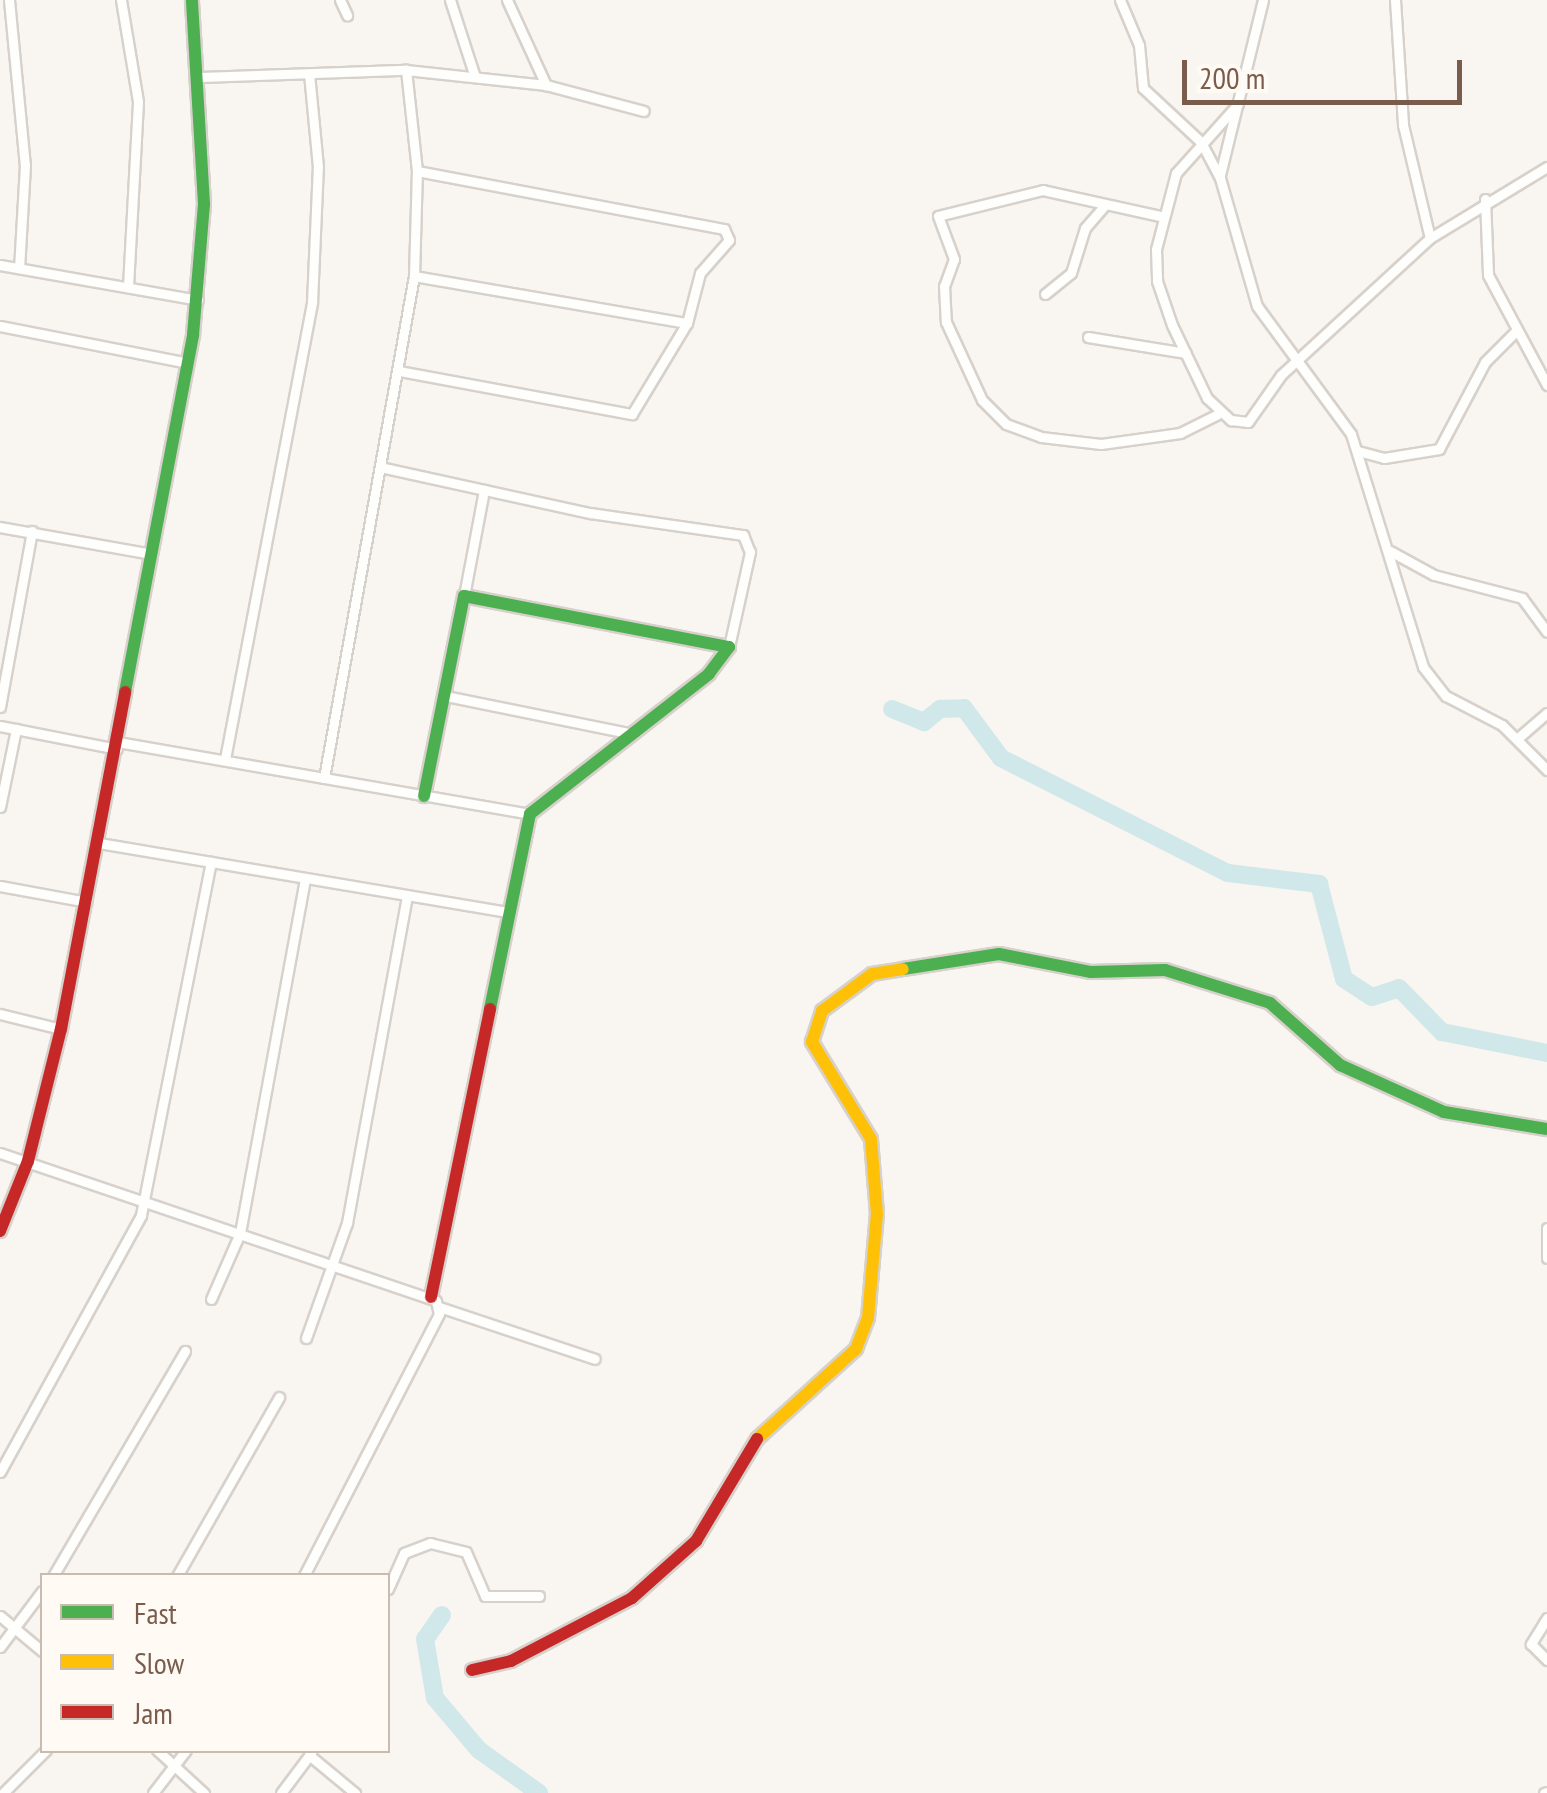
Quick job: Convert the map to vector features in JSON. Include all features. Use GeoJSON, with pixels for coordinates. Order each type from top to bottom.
{"type":"FeatureCollection","features":[{"type":"Feature","properties":{"kind":"street"},"geometry":{"type":"LineString","coordinates":[[9,0],[25,165],[19,268]]}},
{"type":"Feature","properties":{"kind":"street"},"geometry":{"type":"LineString","coordinates":[[121,0],[138,102],[128,287]]}},
{"type":"Feature","properties":{"kind":"street"},"geometry":{"type":"LineString","coordinates":[[0,1231],[28,1161],[61,1029],[198,300],[201,77],[192,0]]}},
{"type":"Feature","properties":{"kind":"street"},"geometry":{"type":"LineString","coordinates":[[340,0],[347,15]]}},
{"type":"Feature","properties":{"kind":"street"},"geometry":{"type":"LineString","coordinates":[[450,0],[475,78]]}},
{"type":"Feature","properties":{"kind":"street"},"geometry":{"type":"LineString","coordinates":[[507,0],[546,85]]}},
{"type":"Feature","properties":{"kind":"street"},"geometry":{"type":"LineString","coordinates":[[1120,0],[1139,45],[1143,88],[1201,142],[1220,178],[1257,306],[1336,405],[1358,452],[1429,677],[1446,696],[1518,738],[1547,770]]}},
{"type":"Feature","properties":{"kind":"street"},"geometry":{"type":"LineString","coordinates":[[1220,178],[1264,0]]}},
{"type":"Feature","properties":{"kind":"street"},"geometry":{"type":"LineString","coordinates":[[1394,0],[1406,142],[1430,238]]}},
{"type":"Feature","properties":{"kind":"street"},"geometry":{"type":"LineString","coordinates":[[201,77],[406,70],[546,85],[644,111]]}},
{"type":"Feature","properties":{"kind":"street"},"geometry":{"type":"LineString","coordinates":[[324,778],[385,468],[414,276],[417,171],[406,70]]}},
{"type":"Feature","properties":{"kind":"street"},"geometry":{"type":"LineString","coordinates":[[225,758],[312,302],[318,167],[309,74]]}},
{"type":"Feature","properties":{"kind":"street"},"geometry":{"type":"LineString","coordinates":[[1218,414],[1186,353],[1157,281],[1160,216],[1176,173],[1238,104]]}},
{"type":"Feature","properties":{"kind":"street"},"geometry":{"type":"LineString","coordinates":[[1160,216],[1104,206],[1072,192],[1026,190],[936,218],[954,259],[944,286],[946,322],[982,400],[1024,431],[1102,444],[1180,433],[1218,414],[1248,422],[1299,360],[1430,238],[1485,199],[1547,167]]}},
{"type":"Feature","properties":{"kind":"street"},"geometry":{"type":"LineString","coordinates":[[399,372],[632,414],[686,323],[696,280],[728,245],[724,228],[417,171]]}},
{"type":"Feature","properties":{"kind":"street"},"geometry":{"type":"LineString","coordinates":[[1485,199],[1488,274],[1515,332],[1547,384]]}},
{"type":"Feature","properties":{"kind":"street"},"geometry":{"type":"LineString","coordinates":[[1045,294],[1071,273],[1085,228],[1104,206]]}},
{"type":"Feature","properties":{"kind":"street"},"geometry":{"type":"LineString","coordinates":[[0,265],[198,300]]}},
{"type":"Feature","properties":{"kind":"street"},"geometry":{"type":"LineString","coordinates":[[414,276],[686,323]]}},
{"type":"Feature","properties":{"kind":"street"},"geometry":{"type":"LineString","coordinates":[[0,326],[188,363]]}},
{"type":"Feature","properties":{"kind":"street"},"geometry":{"type":"LineString","coordinates":[[1358,452],[1384,458],[1438,449],[1485,362],[1515,332]]}},
{"type":"Feature","properties":{"kind":"street"},"geometry":{"type":"LineString","coordinates":[[1088,337],[1186,353]]}},
{"type":"Feature","properties":{"kind":"street"},"geometry":{"type":"LineString","coordinates":[[305,1573],[435,1302],[506,912],[530,814],[709,674],[729,647],[750,552],[743,535],[484,490],[385,468]]}},
{"type":"Feature","properties":{"kind":"street"},"geometry":{"type":"LineString","coordinates":[[424,796],[484,490]]}},
{"type":"Feature","properties":{"kind":"street"},"geometry":{"type":"LineString","coordinates":[[0,527],[152,554]]}},
{"type":"Feature","properties":{"kind":"street"},"geometry":{"type":"LineString","coordinates":[[0,706],[32,531]]}},
{"type":"Feature","properties":{"kind":"street"},"geometry":{"type":"LineString","coordinates":[[1388,549],[1434,576],[1522,598],[1547,632]]}},
{"type":"Feature","properties":{"kind":"street"},"geometry":{"type":"LineString","coordinates":[[464,596],[729,647]]}},
{"type":"Feature","properties":{"kind":"street"},"geometry":{"type":"LineString","coordinates":[[446,696],[632,734]]}},
{"type":"Feature","properties":{"kind":"street"},"geometry":{"type":"LineString","coordinates":[[1518,738],[1547,713]]}},
{"type":"Feature","properties":{"kind":"street"},"geometry":{"type":"LineString","coordinates":[[0,726],[117,746],[225,758],[530,814]]}},
{"type":"Feature","properties":{"kind":"street"},"geometry":{"type":"LineString","coordinates":[[0,808],[16,729]]}},
{"type":"Feature","properties":{"kind":"street"},"geometry":{"type":"LineString","coordinates":[[99,843],[506,912]]}},
{"type":"Feature","properties":{"kind":"street"},"geometry":{"type":"LineString","coordinates":[[0,1472],[103,1281],[122,1261],[144,1202],[210,862]]}},
{"type":"Feature","properties":{"kind":"street"},"geometry":{"type":"LineString","coordinates":[[210,1299],[240,1232],[306,880]]}},
{"type":"Feature","properties":{"kind":"street"},"geometry":{"type":"LineString","coordinates":[[0,886],[87,902]]}},
{"type":"Feature","properties":{"kind":"street"},"geometry":{"type":"LineString","coordinates":[[306,1338],[334,1266],[407,895]]}},
{"type":"Feature","properties":{"kind":"street"},"geometry":{"type":"LineString","coordinates":[[472,1670],[511,1661],[632,1598],[696,1540],[727,1499],[742,1452],[856,1349],[868,1318],[877,1214],[870,1138],[812,1042],[822,1011],[872,974],[999,954],[1091,972],[1165,970],[1270,1003],[1340,1065],[1413,1092],[1444,1112],[1547,1129]]}},
{"type":"Feature","properties":{"kind":"street"},"geometry":{"type":"LineString","coordinates":[[0,1014],[61,1029]]}},
{"type":"Feature","properties":{"kind":"street"},"geometry":{"type":"LineString","coordinates":[[0,1154],[240,1232],[595,1359]]}},
{"type":"Feature","properties":{"kind":"street"},"geometry":{"type":"LineString","coordinates":[[1547,1228],[1547,1258]]}},
{"type":"Feature","properties":{"kind":"street"},"geometry":{"type":"LineString","coordinates":[[55,1573],[185,1351]]}},
{"type":"Feature","properties":{"kind":"street"},"geometry":{"type":"LineString","coordinates":[[179,1573],[279,1397]]}},
{"type":"Feature","properties":{"kind":"street"},"geometry":{"type":"LineString","coordinates":[[390,1585],[404,1554],[430,1542],[466,1552],[485,1596],[540,1596]]}},
{"type":"Feature","properties":{"kind":"street"},"geometry":{"type":"LineString","coordinates":[[0,1647],[40,1595]]}},
{"type":"Feature","properties":{"kind":"street"},"geometry":{"type":"LineString","coordinates":[[0,1616],[40,1649]]}},
{"type":"Feature","properties":{"kind":"street"},"geometry":{"type":"LineString","coordinates":[[1547,1618],[1532,1644],[1547,1660]]}},
{"type":"Feature","properties":{"kind":"street"},"geometry":{"type":"LineString","coordinates":[[3,1793],[43,1753]]}},
{"type":"Feature","properties":{"kind":"street"},"geometry":{"type":"LineString","coordinates":[[160,1753],[204,1793]]}},
{"type":"Feature","properties":{"kind":"street"},"geometry":{"type":"LineString","coordinates":[[154,1793],[184,1753]]}},
{"type":"Feature","properties":{"kind":"street"},"geometry":{"type":"LineString","coordinates":[[281,1793],[311,1753],[355,1793]]}},
{"type":"Feature","properties":{"kind":"waterway"},"geometry":{"type":"LineString","coordinates":[[892,709],[924,722],[940,709],[964,708],[1001,758],[1228,873],[1319,884],[1344,979],[1372,997],[1399,988],[1442,1032],[1547,1053]]}},
{"type":"Feature","properties":{"kind":"waterway"},"geometry":{"type":"LineString","coordinates":[[442,1615],[425,1639],[435,1698],[479,1750],[539,1793]]}},
{"type":"Feature","properties":{"kind":"traffic: fast"},"geometry":{"type":"LineString","coordinates":[[125,692],[193,335],[204,204],[192,0]]}},
{"type":"Feature","properties":{"kind":"traffic: fast"},"geometry":{"type":"LineString","coordinates":[[424,796],[464,596],[729,647],[709,674],[530,814],[490,1009]]}},
{"type":"Feature","properties":{"kind":"traffic: fast"},"geometry":{"type":"LineString","coordinates":[[903,969],[999,954],[1091,972],[1165,970],[1270,1003],[1340,1065],[1444,1112],[1547,1129]]}},
{"type":"Feature","properties":{"kind":"traffic: slow"},"geometry":{"type":"LineString","coordinates":[[757,1439],[856,1349],[868,1318],[877,1214],[871,1139],[812,1042],[822,1011],[872,974],[903,969]]}},
{"type":"Feature","properties":{"kind":"traffic: jam"},"geometry":{"type":"LineString","coordinates":[[0,1231],[28,1161],[61,1029],[125,692]]}},
{"type":"Feature","properties":{"kind":"traffic: jam"},"geometry":{"type":"LineString","coordinates":[[431,1297],[490,1009]]}},
{"type":"Feature","properties":{"kind":"traffic: jam"},"geometry":{"type":"LineString","coordinates":[[472,1670],[511,1661],[632,1598],[696,1541],[757,1439]]}}]}
